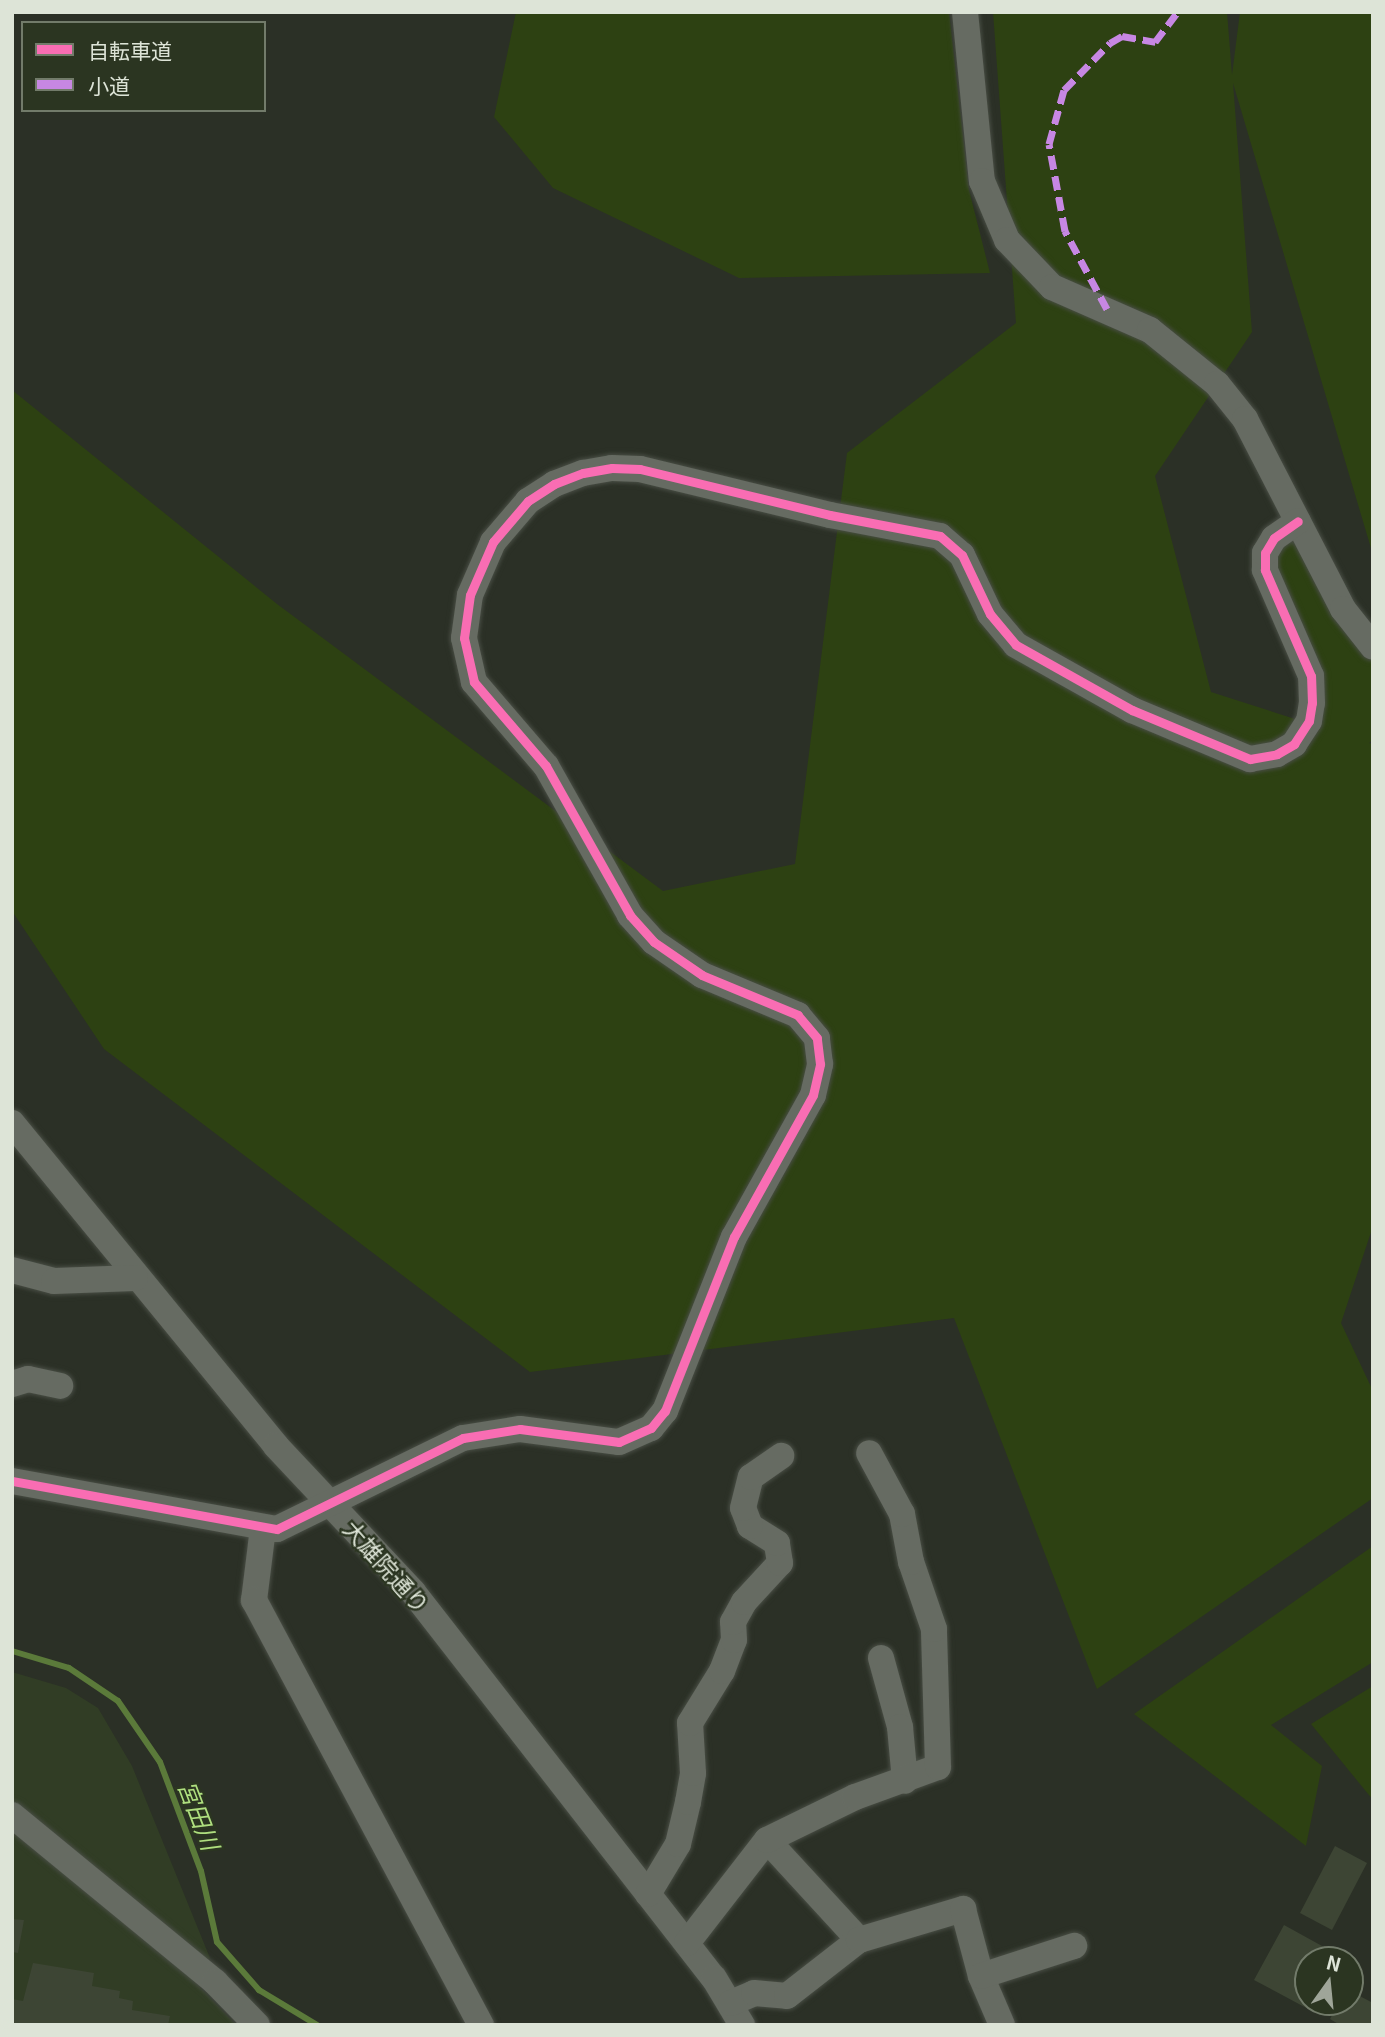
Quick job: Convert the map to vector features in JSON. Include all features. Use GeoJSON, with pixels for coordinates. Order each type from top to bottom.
{"type":"FeatureCollection","features":[{"type":"Feature","properties":{"kind":"street"},"geometry":{"type":"LineString","coordinates":[[965,12],[982,181],[1007,240],[1052,287],[1150,330],[1217,384],[1245,419],[1343,609],[1373,647]]}},
{"type":"Feature","properties":{"kind":"street"},"geometry":{"type":"LineString","coordinates":[[12,1481],[263,1528],[291,1524],[463,1438],[520,1429],[619,1442],[651,1428],[665,1410],[749,1206],[813,1095],[820,1064],[817,1038],[798,1015],[677,961],[630,915],[546,766],[474,682],[468,665],[465,616],[479,567],[510,517],[554,484],[612,468],[671,475],[830,515],[940,536],[962,555],[999,630],[1016,645],[1132,710],[1250,759],[1277,754],[1294,744],[1309,722],[1312,703],[1311,676],[1265,570],[1265,553],[1274,538],[1298,521]]}},
{"type":"Feature","properties":{"kind":"street","name":"大雄院通り"},"geometry":{"type":"LineString","coordinates":[[12,1124],[135,1278],[276,1446],[413,1592],[687,1943],[736,2014]]}},
{"type":"Feature","properties":{"kind":"street"},"geometry":{"type":"LineString","coordinates":[[12,1270],[54,1280],[135,1278]]}},
{"type":"Feature","properties":{"kind":"street"},"geometry":{"type":"LineString","coordinates":[[12,1384],[28,1379],[60,1386]]}},
{"type":"Feature","properties":{"kind":"street"},"geometry":{"type":"LineString","coordinates":[[687,1943],[767,1840],[798,1821],[938,1767],[934,1629],[911,1562],[902,1514],[869,1452]]}},
{"type":"Feature","properties":{"kind":"street"},"geometry":{"type":"LineString","coordinates":[[648,1894],[678,1844],[693,1773],[690,1723],[722,1671],[734,1640],[733,1622],[744,1602],[780,1563],[777,1543],[750,1526],[743,1508],[751,1477],[781,1456]]}},
{"type":"Feature","properties":{"kind":"street"},"geometry":{"type":"LineString","coordinates":[[263,1528],[254,1600],[481,2025]]}},
{"type":"Feature","properties":{"kind":"street"},"geometry":{"type":"LineString","coordinates":[[881,1658],[900,1727],[905,1781]]}},
{"type":"Feature","properties":{"kind":"street"},"geometry":{"type":"LineString","coordinates":[[12,1815],[215,1982],[257,2025]]}},
{"type":"Feature","properties":{"kind":"street"},"geometry":{"type":"LineString","coordinates":[[767,1840],[859,1940]]}},
{"type":"Feature","properties":{"kind":"street"},"geometry":{"type":"LineString","coordinates":[[736,2014],[754,1993],[787,1996],[859,1940],[963,1909],[981,1976],[1002,2025]]}},
{"type":"Feature","properties":{"kind":"street"},"geometry":{"type":"LineString","coordinates":[[981,1976],[1074,1946]]}},
{"type":"Feature","properties":{"kind":"shaded area"},"geometry":{"type":"Polygon","coordinates":[[[12,1672],[66,1688],[98,1708],[132,1766],[210,1958],[194,1981],[236,2025],[12,2025],[12,1672]]]}},
{"type":"Feature","properties":{"kind":"green space"},"geometry":{"type":"Polygon","coordinates":[[[516,12],[949,12],[969,190],[990,273],[739,278],[553,188],[494,117],[516,12]]]}},
{"type":"Feature","properties":{"kind":"green space"},"geometry":{"type":"Polygon","coordinates":[[[993,12],[1227,12],[1232,75],[1240,12],[1373,12],[1373,555],[1233,83],[1252,332],[1155,476],[1211,692],[1323,728],[1309,721],[1312,703],[1265,570],[1284,529],[1373,647],[1373,740],[1369,743],[1373,744],[1373,1226],[1341,1323],[1373,1391],[1373,1498],[1097,1689],[954,1318],[530,1372],[104,1049],[12,911],[12,390],[277,604],[663,891],[795,864],[847,453],[1016,323],[993,12]]]}},
{"type":"Feature","properties":{"kind":"green space"},"geometry":{"type":"Polygon","coordinates":[[[1373,1546],[1373,1662],[1271,1725],[1322,1766],[1306,1846],[1134,1714],[1373,1546]]]}},
{"type":"Feature","properties":{"kind":"green space"},"geometry":{"type":"Polygon","coordinates":[[[1373,1686],[1373,1800],[1311,1724],[1373,1686]]]}},
{"type":"Feature","properties":{"kind":"building"},"geometry":{"type":"Polygon","coordinates":[[[1335,1846],[1367,1863],[1332,1930],[1300,1913],[1335,1846]]]}},
{"type":"Feature","properties":{"kind":"building"},"geometry":{"type":"Polygon","coordinates":[[[12,1919],[24,1920],[18,1953],[12,1952],[12,1919]]]}},
{"type":"Feature","properties":{"kind":"building"},"geometry":{"type":"Polygon","coordinates":[[[1284,1925],[1322,1946],[1294,1946],[1294,2001],[1254,1980],[1284,1925]]]}},
{"type":"Feature","properties":{"kind":"building"},"geometry":{"type":"Polygon","coordinates":[[[33,1963],[94,1973],[92,1986],[120,1991],[119,1998],[133,2001],[132,2010],[170,2016],[168,2025],[12,2025],[12,1999],[23,2001],[33,1963]]]}},
{"type":"Feature","properties":{"kind":"building"},"geometry":{"type":"Polygon","coordinates":[[[1364,1998],[1373,2003],[1373,2025],[1340,2025],[1330,2019],[1332,2016],[1364,2016],[1364,1998]]]}},
{"type":"Feature","properties":{"kind":"waterway","name":"宮田川"},"geometry":{"type":"LineString","coordinates":[[12,1651],[69,1668],[118,1701],[160,1762],[201,1871],[217,1942],[259,1990],[317,2025]]}},
{"type":"Feature","properties":{"kind":"marked path"},"geometry":{"type":"LineString","coordinates":[[1107,309],[1065,231],[1049,144],[1064,90],[1110,43],[1122,36],[1155,42],[1178,12]]}},
{"type":"Feature","properties":{"kind":"cycle path"},"geometry":{"type":"LineString","coordinates":[[12,1481],[277,1529],[463,1438],[520,1429],[619,1442],[651,1428],[665,1411],[734,1237],[813,1095],[820,1064],[817,1038],[798,1015],[702,975],[654,942],[630,915],[546,766],[474,682],[464,638],[470,595],[493,542],[528,501],[554,484],[583,473],[612,468],[640,469],[830,515],[940,536],[962,555],[990,614],[1016,645],[1132,710],[1250,759],[1277,754],[1294,744],[1309,721],[1312,703],[1311,676],[1265,570],[1265,553],[1274,538],[1298,521]]}}]}
